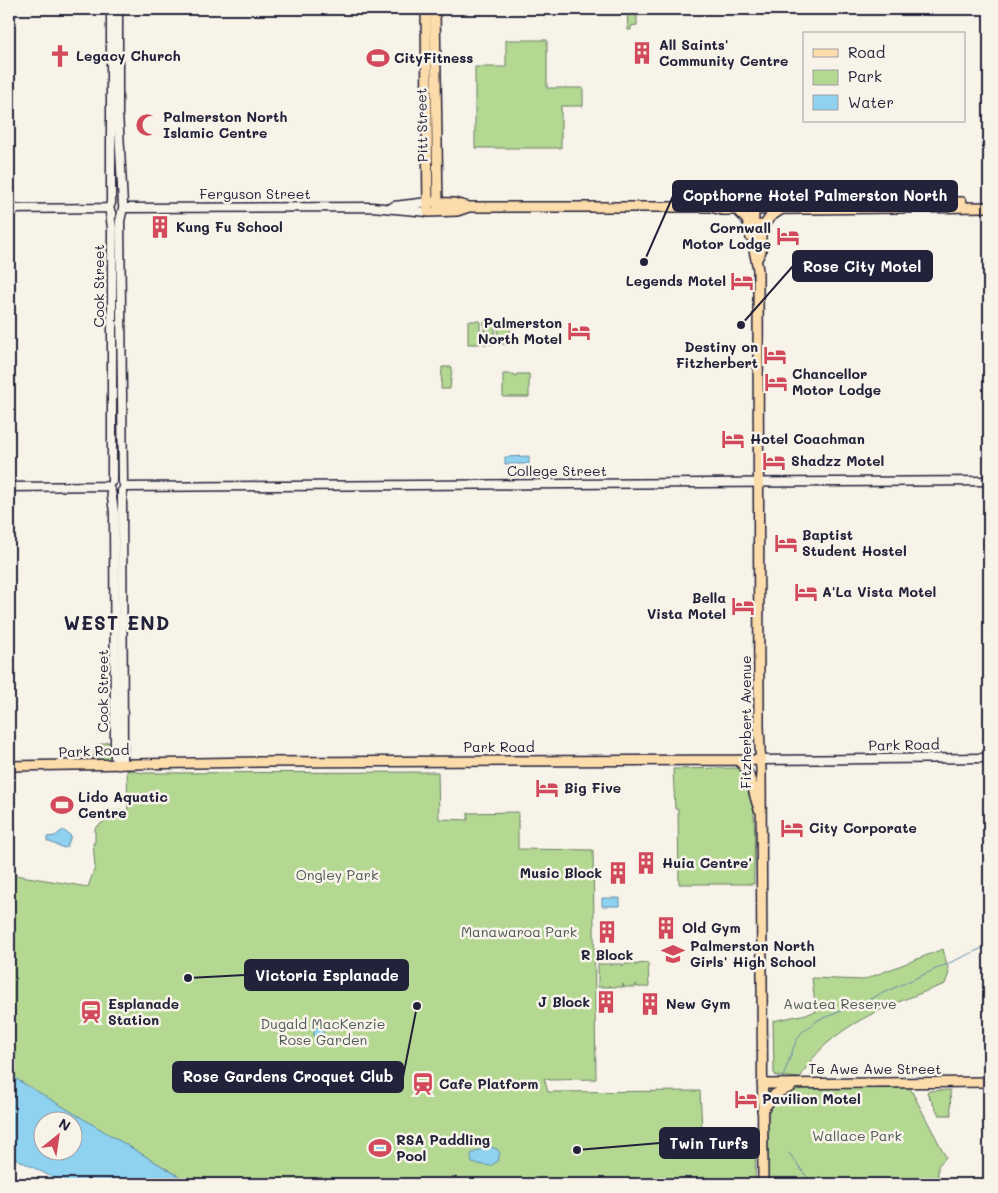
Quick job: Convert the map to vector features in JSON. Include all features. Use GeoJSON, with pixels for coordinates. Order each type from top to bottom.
{"type":"FeatureCollection","features":[{"type":"Feature","properties":{"kind":"main road","name":"Pitt Street"},"geometry":{"type":"LineString","coordinates":[[426,9],[438,207]]}},
{"type":"Feature","properties":{"kind":"main road","name":"Pitt Street"},"geometry":{"type":"LineString","coordinates":[[428,207],[435,9]]}},
{"type":"Feature","properties":{"kind":"main road","name":"Ferguson Street"},"geometry":{"type":"LineString","coordinates":[[428,207],[711,207],[722,210],[737,210],[757,206],[989,201]]}},
{"type":"Feature","properties":{"kind":"main road","name":"Ferguson Street"},"geometry":{"type":"LineString","coordinates":[[711,207],[722,203],[782,209],[989,207]]}},
{"type":"Feature","properties":{"kind":"main road","name":"Fitzherbert Avenue"},"geometry":{"type":"LineString","coordinates":[[757,206],[761,230],[761,251],[757,259]]}},
{"type":"Feature","properties":{"kind":"main road","name":"Fitzherbert Avenue"},"geometry":{"type":"LineString","coordinates":[[757,206],[754,250],[757,259],[763,1184]]}},
{"type":"Feature","properties":{"kind":"main road"},"geometry":{"type":"LineString","coordinates":[[761,230],[770,217],[782,209]]}},
{"type":"Feature","properties":{"kind":"main road"},"geometry":{"type":"LineString","coordinates":[[737,210],[747,220],[754,242]]}},
{"type":"Feature","properties":{"kind":"main road"},"geometry":{"type":"LineString","coordinates":[[738,760],[747,770],[761,815]]}},
{"type":"Feature","properties":{"kind":"main road","name":"Park Road"},"geometry":{"type":"LineString","coordinates":[[9,766],[760,760]]}},
{"type":"Feature","properties":{"kind":"main road","name":"Te Awe Awe Street"},"geometry":{"type":"LineString","coordinates":[[762,1084],[989,1082]]}},
{"type":"Feature","properties":{"kind":"main road"},"geometry":{"type":"LineString","coordinates":[[762,1111],[771,1098],[781,1090],[824,1084]]}},
{"type":"Feature","properties":{"kind":"street"},"geometry":{"type":"LineString","coordinates":[[106,9],[111,21]]}},
{"type":"Feature","properties":{"kind":"street","name":"Cook Street"},"geometry":{"type":"LineString","coordinates":[[111,9],[114,35]]}},
{"type":"Feature","properties":{"kind":"street","name":"Cook Street"},"geometry":{"type":"LineString","coordinates":[[118,9],[114,35],[110,208],[112,228],[111,486],[118,519]]}},
{"type":"Feature","properties":{"kind":"street","name":"Cook Street"},"geometry":{"type":"LineString","coordinates":[[114,63],[122,209],[123,487],[118,519],[115,757],[119,765]]}},
{"type":"Feature","properties":{"kind":"street"},"geometry":{"type":"LineString","coordinates":[[9,209],[110,208],[117,201],[122,209],[115,216],[110,208]]}},
{"type":"Feature","properties":{"kind":"street","name":"Ferguson Street"},"geometry":{"type":"LineString","coordinates":[[122,209],[428,207]]}},
{"type":"Feature","properties":{"kind":"street"},"geometry":{"type":"LineString","coordinates":[[9,487],[111,486],[118,479],[123,487],[115,493],[111,486]]}},
{"type":"Feature","properties":{"kind":"street","name":"College Street"},"geometry":{"type":"LineString","coordinates":[[123,487],[989,481]]}},
{"type":"Feature","properties":{"kind":"street","name":"Park Road"},"geometry":{"type":"LineString","coordinates":[[760,760],[989,758]]}},
{"type":"Feature","properties":{"kind":"green space"},"geometry":{"type":"Polygon","coordinates":[[[627,9],[637,9],[637,25],[631,26],[631,30],[628,30],[627,9]]]}},
{"type":"Feature","properties":{"kind":"green space"},"geometry":{"type":"Polygon","coordinates":[[[506,40],[547,40],[547,88],[583,88],[583,106],[561,106],[561,148],[475,148],[475,67],[506,67],[506,40]]]}},
{"type":"Feature","properties":{"kind":"green space"},"geometry":{"type":"Polygon","coordinates":[[[468,321],[480,321],[480,344],[468,344],[468,321]]]}},
{"type":"Feature","properties":{"kind":"green space"},"geometry":{"type":"Polygon","coordinates":[[[484,321],[495,321],[495,344],[484,344],[484,321]]]}},
{"type":"Feature","properties":{"kind":"green space"},"geometry":{"type":"Polygon","coordinates":[[[498,321],[510,321],[510,344],[498,344],[498,321]]]}},
{"type":"Feature","properties":{"kind":"green space"},"geometry":{"type":"Polygon","coordinates":[[[442,367],[452,367],[450,389],[441,389],[442,367]]]}},
{"type":"Feature","properties":{"kind":"green space"},"geometry":{"type":"Polygon","coordinates":[[[503,374],[514,374],[515,377],[517,374],[529,374],[529,397],[503,397],[503,374]]]}},
{"type":"Feature","properties":{"kind":"green space"},"geometry":{"type":"Polygon","coordinates":[[[108,742],[111,744],[111,755],[107,760],[93,759],[95,746],[108,742]]]}},
{"type":"Feature","properties":{"kind":"green space"},"geometry":{"type":"Polygon","coordinates":[[[738,768],[745,777],[753,805],[755,840],[754,884],[679,884],[678,809],[675,809],[673,769],[738,768]]]}},
{"type":"Feature","properties":{"kind":"green space"},"geometry":{"type":"Polygon","coordinates":[[[127,770],[143,773],[438,772],[439,819],[468,820],[468,813],[518,812],[518,849],[593,850],[596,1079],[550,1080],[544,1078],[548,1092],[700,1091],[702,1130],[756,1129],[755,1184],[192,1184],[82,1118],[82,1110],[68,1110],[9,1075],[9,874],[88,887],[95,867],[93,843],[95,843],[95,828],[105,821],[105,811],[128,811],[127,770]]]}},
{"type":"Feature","properties":{"kind":"green space","name":"Awatea Reserve"},"geometry":{"type":"Polygon","coordinates":[[[943,949],[949,973],[945,984],[883,1009],[844,1030],[812,1060],[800,1078],[776,1076],[774,1073],[773,1021],[816,1012],[812,978],[863,980],[943,949]]]}},
{"type":"Feature","properties":{"kind":"green space"},"geometry":{"type":"Polygon","coordinates":[[[648,963],[649,987],[637,987],[636,984],[636,987],[624,987],[623,984],[623,987],[611,987],[610,985],[610,987],[598,987],[598,964],[610,964],[611,966],[611,964],[623,964],[623,966],[624,964],[635,964],[636,966],[637,964],[648,963]]]}},
{"type":"Feature","properties":{"kind":"green space","name":"Wallace Park"},"geometry":{"type":"Polygon","coordinates":[[[910,1088],[946,1157],[938,1166],[938,1184],[768,1184],[768,1089],[910,1088]]]}},
{"type":"Feature","properties":{"kind":"green space"},"geometry":{"type":"Polygon","coordinates":[[[950,1090],[951,1115],[939,1115],[927,1093],[928,1091],[950,1090]]]}},
{"type":"Feature","properties":{"kind":"water"},"geometry":{"type":"Polygon","coordinates":[[[529,456],[529,464],[505,464],[505,457],[529,456]]]}},
{"type":"Feature","properties":{"kind":"water"},"geometry":{"type":"Polygon","coordinates":[[[63,830],[71,836],[67,847],[64,848],[47,841],[47,837],[55,836],[63,830]]]}},
{"type":"Feature","properties":{"kind":"water"},"geometry":{"type":"Polygon","coordinates":[[[602,898],[620,898],[620,906],[602,906],[602,898]]]}},
{"type":"Feature","properties":{"kind":"water"},"geometry":{"type":"Polygon","coordinates":[[[320,1025],[324,1028],[323,1038],[314,1036],[314,1028],[320,1025]]]}},
{"type":"Feature","properties":{"kind":"water"},"geometry":{"type":"Polygon","coordinates":[[[9,1075],[68,1110],[32,1110],[32,1160],[82,1160],[82,1118],[192,1184],[65,1184],[9,1155],[9,1075]]]}},
{"type":"Feature","properties":{"kind":"water","name":"RSA Paddling Pool"},"geometry":{"type":"Polygon","coordinates":[[[371,1143],[381,1143],[390,1147],[388,1154],[378,1153],[370,1149],[371,1143]]]}},
{"type":"Feature","properties":{"kind":"water"},"geometry":{"type":"Polygon","coordinates":[[[488,1146],[497,1149],[500,1153],[498,1161],[490,1166],[472,1163],[471,1154],[488,1146]]]}},
{"type":"Feature","properties":{"kind":"waterway"},"geometry":{"type":"LineString","coordinates":[[782,1080],[796,1041],[802,1032],[818,1020],[852,1007],[989,945]]}},
{"type":"Feature","properties":{"kind":"waterway"},"geometry":{"type":"LineString","coordinates":[[789,1153],[812,1184]]}},
{"type":"Feature","properties":{"kind":"place","name":"All Saints' Community Centre"},"geometry":{"type":"Point","coordinates":[642,53]}},
{"type":"Feature","properties":{"kind":"place","name":"Legacy Church"},"geometry":{"type":"Point","coordinates":[60,56]}},
{"type":"Feature","properties":{"kind":"place","name":"CityFitness"},"geometry":{"type":"Point","coordinates":[378,58]}},
{"type":"Feature","properties":{"kind":"place","name":"Palmerston North Islamic Centre"},"geometry":{"type":"Point","coordinates":[147,125]}},
{"type":"Feature","properties":{"kind":"place","name":"Kung Fu School"},"geometry":{"type":"Point","coordinates":[160,227]}},
{"type":"Feature","properties":{"kind":"place","name":"Cornwall Motor Lodge"},"geometry":{"type":"Point","coordinates":[788,236]}},
{"type":"Feature","properties":{"kind":"place","name":"Copthorne Hotel Palmerston North"},"geometry":{"type":"Point","coordinates":[644,262]}},
{"type":"Feature","properties":{"kind":"place","name":"Legends Motel"},"geometry":{"type":"Point","coordinates":[742,281]}},
{"type":"Feature","properties":{"kind":"place","name":"Rose City Motel"},"geometry":{"type":"Point","coordinates":[741,325]}},
{"type":"Feature","properties":{"kind":"place","name":"Palmerston North Motel"},"geometry":{"type":"Point","coordinates":[579,331]}},
{"type":"Feature","properties":{"kind":"place","name":"Destiny on Fitzherbert"},"geometry":{"type":"Point","coordinates":[775,355]}},
{"type":"Feature","properties":{"kind":"place","name":"Chancellor Motor Lodge"},"geometry":{"type":"Point","coordinates":[776,382]}},
{"type":"Feature","properties":{"kind":"place","name":"Hotel Coachman"},"geometry":{"type":"Point","coordinates":[733,439]}},
{"type":"Feature","properties":{"kind":"place","name":"Shadzz Motel"},"geometry":{"type":"Point","coordinates":[774,461]}},
{"type":"Feature","properties":{"kind":"place","name":"Baptist Student Hostel"},"geometry":{"type":"Point","coordinates":[786,543]}},
{"type":"Feature","properties":{"kind":"place","name":"A'La Vista Motel"},"geometry":{"type":"Point","coordinates":[806,592]}},
{"type":"Feature","properties":{"kind":"place","name":"Bella Vista Motel"},"geometry":{"type":"Point","coordinates":[743,606]}},
{"type":"Feature","properties":{"kind":"place","name":"Big Five"},"geometry":{"type":"Point","coordinates":[547,788]}},
{"type":"Feature","properties":{"kind":"place","name":"Lido Aquatic Centre"},"geometry":{"type":"Point","coordinates":[62,805]}},
{"type":"Feature","properties":{"kind":"place","name":"City Corporate"},"geometry":{"type":"Point","coordinates":[792,828]}},
{"type":"Feature","properties":{"kind":"place","name":"Huia Centre'"},"geometry":{"type":"Point","coordinates":[646,863]}},
{"type":"Feature","properties":{"kind":"place","name":"Music Block"},"geometry":{"type":"Point","coordinates":[618,873]}},
{"type":"Feature","properties":{"kind":"place","name":"Old Gym"},"geometry":{"type":"Point","coordinates":[666,928]}},
{"type":"Feature","properties":{"kind":"place","name":"R Block"},"geometry":{"type":"Point","coordinates":[607,932]}},
{"type":"Feature","properties":{"kind":"place","name":"Palmerston North Girls' High School"},"geometry":{"type":"Point","coordinates":[673,954]}},
{"type":"Feature","properties":{"kind":"place","name":"Victoria Esplanade"},"geometry":{"type":"Point","coordinates":[188,978]}},
{"type":"Feature","properties":{"kind":"place","name":"J Block"},"geometry":{"type":"Point","coordinates":[606,1002]}},
{"type":"Feature","properties":{"kind":"place","name":"New Gym"},"geometry":{"type":"Point","coordinates":[650,1004]}},
{"type":"Feature","properties":{"kind":"place","name":"Rose Gardens Croquet Club"},"geometry":{"type":"Point","coordinates":[417,1006]}},
{"type":"Feature","properties":{"kind":"place","name":"Esplanade Station"},"geometry":{"type":"Point","coordinates":[91,1012]}},
{"type":"Feature","properties":{"kind":"place","name":"Cafe Platform"},"geometry":{"type":"Point","coordinates":[423,1084]}},
{"type":"Feature","properties":{"kind":"place","name":"Pavilion Motel"},"geometry":{"type":"Point","coordinates":[746,1099]}},
{"type":"Feature","properties":{"kind":"place","name":"RSA Paddling Pool"},"geometry":{"type":"Point","coordinates":[380,1148]}},
{"type":"Feature","properties":{"kind":"place","name":"Twin Turfs"},"geometry":{"type":"Point","coordinates":[577,1150]}},
{"type":"Feature","properties":{"kind":"district","name":"WEST END"},"geometry":{"type":"Point","coordinates":[117,623]}},
{"type":"Feature","properties":{"kind":"park label","name":"Ongley Park"},"geometry":{"type":"Point","coordinates":[337,875]}},
{"type":"Feature","properties":{"kind":"park label","name":"Manawaroa Park"},"geometry":{"type":"Point","coordinates":[519,932]}},
{"type":"Feature","properties":{"kind":"park label","name":"Dugald MacKenzie Rose Garden"},"geometry":{"type":"Point","coordinates":[323,1032]}}]}
